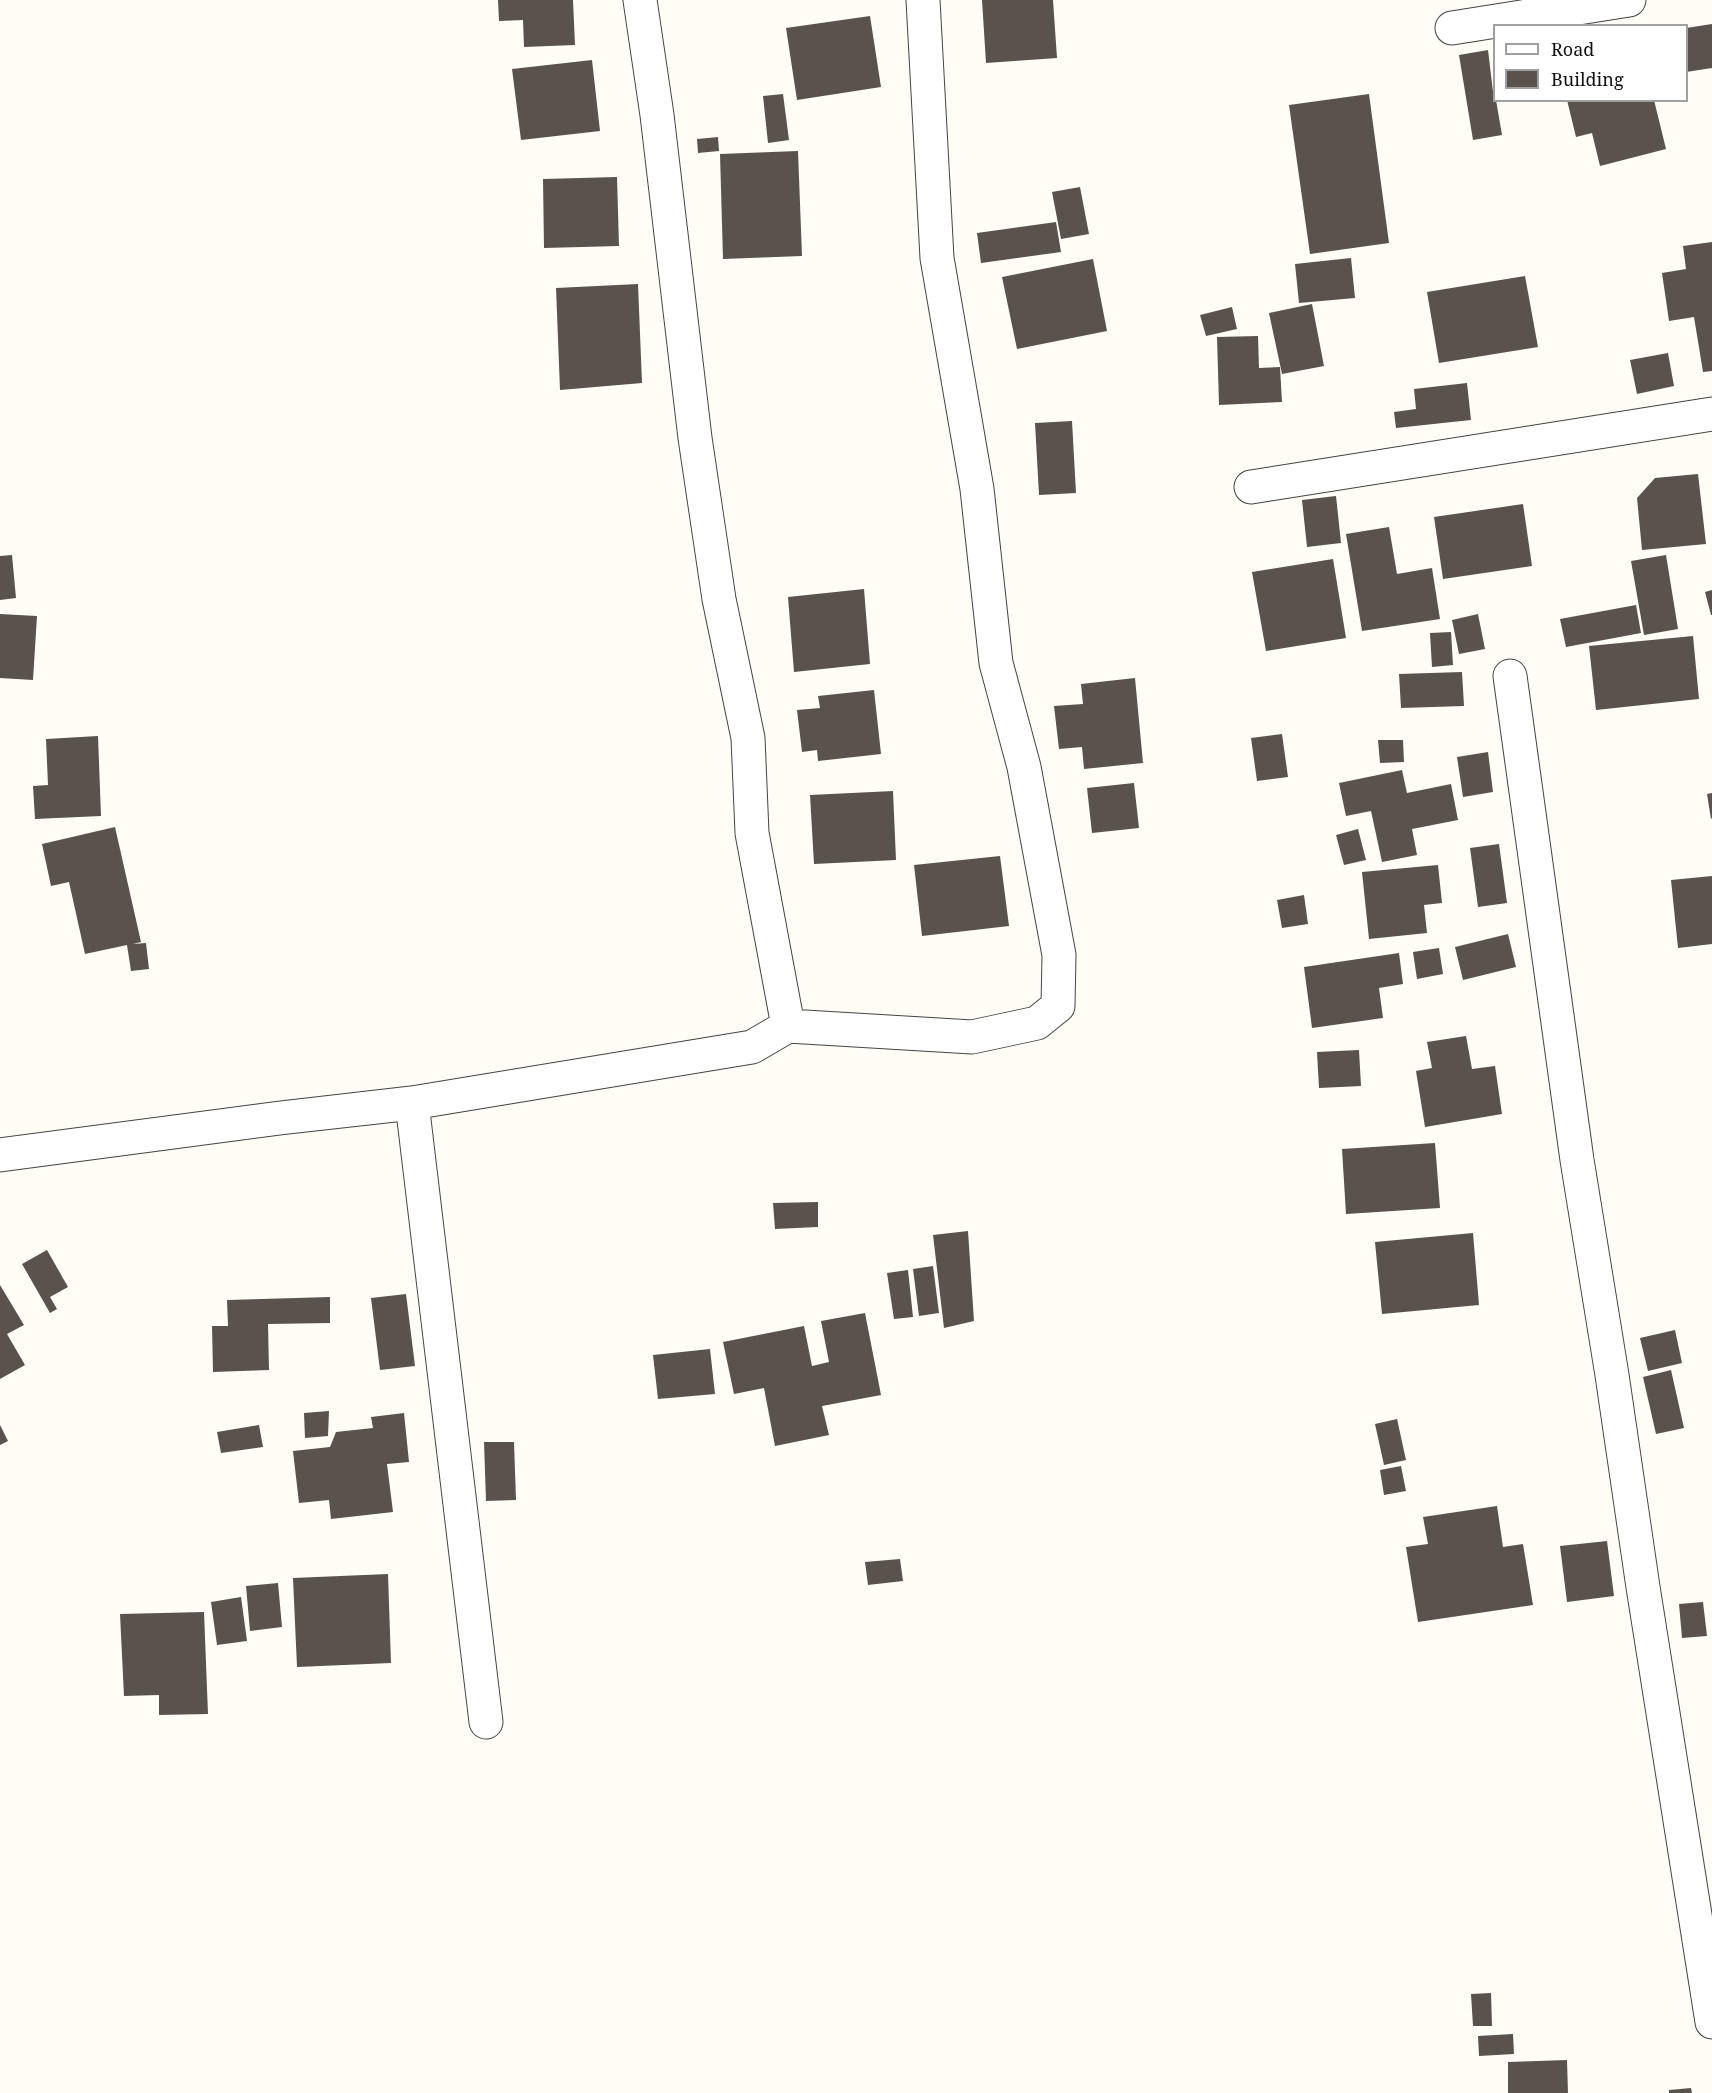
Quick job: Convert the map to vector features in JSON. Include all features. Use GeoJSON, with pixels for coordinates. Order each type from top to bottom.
{"type":"FeatureCollection","features":[{"type":"Feature","properties":{"kind":"street"},"geometry":{"type":"LineString","coordinates":[[640,0],[657,116],[695,438],[719,600],[748,738],[752,833],[788,1026]]}},
{"type":"Feature","properties":{"kind":"street"},"geometry":{"type":"LineString","coordinates":[[0,1155],[412,1103],[752,1047],[788,1026],[972,1037],[1037,1023],[1058,1006],[1059,955],[1024,767],[996,663],[977,489],[938,258],[923,0]]}},
{"type":"Feature","properties":{"kind":"street"},"geometry":{"type":"LineString","coordinates":[[1452,28],[1552,6],[1629,0]]}},
{"type":"Feature","properties":{"kind":"street"},"geometry":{"type":"LineString","coordinates":[[1251,487],[1712,414]]}},
{"type":"Feature","properties":{"kind":"street"},"geometry":{"type":"LineString","coordinates":[[1510,676],[1577,1160],[1712,2022]]}},
{"type":"Feature","properties":{"kind":"street"},"geometry":{"type":"LineString","coordinates":[[412,1103],[486,1722]]}},
{"type":"Feature","properties":{"kind":"building"},"geometry":{"type":"Polygon","coordinates":[[[498,0],[573,0],[575,45],[524,47],[523,20],[499,21],[498,0]]]}},
{"type":"Feature","properties":{"kind":"building"},"geometry":{"type":"Polygon","coordinates":[[[982,0],[1053,0],[1057,58],[986,63],[982,0]]]}},
{"type":"Feature","properties":{"kind":"building"},"geometry":{"type":"Polygon","coordinates":[[[870,16],[881,87],[797,100],[786,28],[870,16]]]}},
{"type":"Feature","properties":{"kind":"building"},"geometry":{"type":"Polygon","coordinates":[[[1712,24],[1712,68],[1688,72],[1688,28],[1712,24]]]}},
{"type":"Feature","properties":{"kind":"building"},"geometry":{"type":"Polygon","coordinates":[[[1488,50],[1493,102],[1496,102],[1502,135],[1473,140],[1459,55],[1488,50]]]}},
{"type":"Feature","properties":{"kind":"building"},"geometry":{"type":"Polygon","coordinates":[[[592,60],[600,131],[521,140],[512,69],[592,60]]]}},
{"type":"Feature","properties":{"kind":"building"},"geometry":{"type":"Polygon","coordinates":[[[783,94],[789,140],[768,143],[763,96],[783,94]]]}},
{"type":"Feature","properties":{"kind":"building"},"geometry":{"type":"Polygon","coordinates":[[[1369,94],[1389,243],[1310,254],[1289,105],[1369,94]]]}},
{"type":"Feature","properties":{"kind":"building"},"geometry":{"type":"Polygon","coordinates":[[[1567,102],[1654,102],[1666,149],[1600,166],[1592,133],[1576,137],[1567,102]]]}},
{"type":"Feature","properties":{"kind":"building"},"geometry":{"type":"Polygon","coordinates":[[[718,137],[719,151],[698,153],[697,139],[718,137]]]}},
{"type":"Feature","properties":{"kind":"building"},"geometry":{"type":"Polygon","coordinates":[[[798,151],[802,256],[723,259],[720,154],[798,151]]]}},
{"type":"Feature","properties":{"kind":"building"},"geometry":{"type":"Polygon","coordinates":[[[617,177],[619,246],[544,248],[543,179],[617,177]]]}},
{"type":"Feature","properties":{"kind":"building"},"geometry":{"type":"Polygon","coordinates":[[[1080,187],[1089,234],[1061,239],[1052,192],[1080,187]]]}},
{"type":"Feature","properties":{"kind":"building"},"geometry":{"type":"Polygon","coordinates":[[[1056,222],[1061,252],[981,263],[977,233],[1056,222]]]}},
{"type":"Feature","properties":{"kind":"building"},"geometry":{"type":"Polygon","coordinates":[[[1712,242],[1712,371],[1703,372],[1694,317],[1669,321],[1662,273],[1686,269],[1683,246],[1712,242]]]}},
{"type":"Feature","properties":{"kind":"building"},"geometry":{"type":"Polygon","coordinates":[[[1351,258],[1355,298],[1299,303],[1295,264],[1351,258]]]}},
{"type":"Feature","properties":{"kind":"building"},"geometry":{"type":"Polygon","coordinates":[[[1093,259],[1107,331],[1017,349],[1002,277],[1093,259]]]}},
{"type":"Feature","properties":{"kind":"building"},"geometry":{"type":"Polygon","coordinates":[[[1525,276],[1538,347],[1439,363],[1427,292],[1525,276]]]}},
{"type":"Feature","properties":{"kind":"building"},"geometry":{"type":"Polygon","coordinates":[[[638,284],[642,383],[560,390],[556,288],[638,284]]]}},
{"type":"Feature","properties":{"kind":"building"},"geometry":{"type":"Polygon","coordinates":[[[1312,304],[1324,366],[1282,374],[1269,313],[1312,304]]]}},
{"type":"Feature","properties":{"kind":"building"},"geometry":{"type":"Polygon","coordinates":[[[1232,307],[1237,329],[1206,336],[1200,315],[1232,307]]]}},
{"type":"Feature","properties":{"kind":"building"},"geometry":{"type":"Polygon","coordinates":[[[1258,336],[1259,368],[1280,367],[1282,402],[1219,405],[1217,337],[1258,336]]]}},
{"type":"Feature","properties":{"kind":"building"},"geometry":{"type":"Polygon","coordinates":[[[1668,353],[1674,386],[1637,394],[1630,360],[1668,353]]]}},
{"type":"Feature","properties":{"kind":"building"},"geometry":{"type":"Polygon","coordinates":[[[1467,383],[1471,420],[1396,428],[1394,412],[1416,409],[1414,389],[1467,383]]]}},
{"type":"Feature","properties":{"kind":"building"},"geometry":{"type":"Polygon","coordinates":[[[1072,421],[1076,493],[1039,495],[1035,423],[1072,421]]]}},
{"type":"Feature","properties":{"kind":"building"},"geometry":{"type":"Polygon","coordinates":[[[1698,474],[1706,544],[1642,550],[1637,498],[1655,478],[1698,474]]]}},
{"type":"Feature","properties":{"kind":"building"},"geometry":{"type":"Polygon","coordinates":[[[1336,496],[1341,543],[1307,547],[1302,500],[1336,496]]]}},
{"type":"Feature","properties":{"kind":"building"},"geometry":{"type":"Polygon","coordinates":[[[1523,504],[1532,566],[1443,579],[1434,517],[1523,504]]]}},
{"type":"Feature","properties":{"kind":"building"},"geometry":{"type":"Polygon","coordinates":[[[1389,527],[1397,574],[1432,568],[1440,619],[1362,631],[1346,534],[1389,527]]]}},
{"type":"Feature","properties":{"kind":"building"},"geometry":{"type":"Polygon","coordinates":[[[12,555],[16,598],[0,600],[0,556],[12,555]]]}},
{"type":"Feature","properties":{"kind":"building"},"geometry":{"type":"Polygon","coordinates":[[[1666,555],[1678,629],[1644,635],[1631,561],[1666,555]]]}},
{"type":"Feature","properties":{"kind":"building"},"geometry":{"type":"Polygon","coordinates":[[[1333,559],[1346,638],[1266,651],[1252,572],[1333,559]]]}},
{"type":"Feature","properties":{"kind":"building"},"geometry":{"type":"Polygon","coordinates":[[[864,589],[870,664],[794,672],[788,597],[864,589]]]}},
{"type":"Feature","properties":{"kind":"building"},"geometry":{"type":"Polygon","coordinates":[[[1712,590],[1712,615],[1711,615],[1705,592],[1712,590]]]}},
{"type":"Feature","properties":{"kind":"building"},"geometry":{"type":"Polygon","coordinates":[[[1636,605],[1641,633],[1566,647],[1560,619],[1636,605]]]}},
{"type":"Feature","properties":{"kind":"building"},"geometry":{"type":"Polygon","coordinates":[[[0,614],[37,616],[33,680],[0,678],[0,614]]]}},
{"type":"Feature","properties":{"kind":"building"},"geometry":{"type":"Polygon","coordinates":[[[1478,614],[1485,649],[1459,654],[1452,620],[1478,614]]]}},
{"type":"Feature","properties":{"kind":"building"},"geometry":{"type":"Polygon","coordinates":[[[1451,632],[1453,665],[1432,667],[1430,633],[1451,632]]]}},
{"type":"Feature","properties":{"kind":"building"},"geometry":{"type":"Polygon","coordinates":[[[1693,636],[1699,699],[1596,710],[1589,646],[1693,636]]]}},
{"type":"Feature","properties":{"kind":"building"},"geometry":{"type":"Polygon","coordinates":[[[1462,672],[1464,706],[1401,708],[1399,674],[1462,672]]]}},
{"type":"Feature","properties":{"kind":"building"},"geometry":{"type":"Polygon","coordinates":[[[1135,678],[1143,763],[1084,769],[1082,747],[1059,749],[1054,706],[1083,704],[1081,684],[1135,678]]]}},
{"type":"Feature","properties":{"kind":"building"},"geometry":{"type":"Polygon","coordinates":[[[874,690],[881,754],[818,761],[817,750],[802,752],[797,710],[820,708],[818,696],[874,690]]]}},
{"type":"Feature","properties":{"kind":"building"},"geometry":{"type":"Polygon","coordinates":[[[1282,734],[1288,777],[1257,781],[1251,738],[1282,734]]]}},
{"type":"Feature","properties":{"kind":"building"},"geometry":{"type":"Polygon","coordinates":[[[98,736],[101,816],[35,819],[33,786],[48,785],[46,739],[98,736]]]}},
{"type":"Feature","properties":{"kind":"building"},"geometry":{"type":"Polygon","coordinates":[[[1378,740],[1403,740],[1404,762],[1380,763],[1378,740]]]}},
{"type":"Feature","properties":{"kind":"building"},"geometry":{"type":"Polygon","coordinates":[[[1488,752],[1493,792],[1463,797],[1457,757],[1488,752]]]}},
{"type":"Feature","properties":{"kind":"building"},"geometry":{"type":"Polygon","coordinates":[[[1402,770],[1407,793],[1451,784],[1458,820],[1412,829],[1417,855],[1382,862],[1371,811],[1346,816],[1339,783],[1402,770]]]}},
{"type":"Feature","properties":{"kind":"building"},"geometry":{"type":"Polygon","coordinates":[[[1134,783],[1139,828],[1092,833],[1087,788],[1134,783]]]}},
{"type":"Feature","properties":{"kind":"building"},"geometry":{"type":"Polygon","coordinates":[[[893,791],[896,860],[814,864],[810,795],[893,791]]]}},
{"type":"Feature","properties":{"kind":"building"},"geometry":{"type":"Polygon","coordinates":[[[1712,793],[1712,818],[1711,819],[1707,794],[1712,793]]]}},
{"type":"Feature","properties":{"kind":"building"},"geometry":{"type":"Polygon","coordinates":[[[115,827],[141,942],[133,944],[146,943],[149,969],[131,971],[127,945],[85,954],[69,882],[51,886],[42,844],[115,827]]]}},
{"type":"Feature","properties":{"kind":"building"},"geometry":{"type":"Polygon","coordinates":[[[1358,829],[1366,860],[1344,865],[1336,835],[1358,829]]]}},
{"type":"Feature","properties":{"kind":"building"},"geometry":{"type":"Polygon","coordinates":[[[1499,844],[1507,903],[1478,907],[1470,848],[1499,844]]]}},
{"type":"Feature","properties":{"kind":"building"},"geometry":{"type":"Polygon","coordinates":[[[1000,856],[1009,926],[922,936],[914,865],[1000,856]]]}},
{"type":"Feature","properties":{"kind":"building"},"geometry":{"type":"Polygon","coordinates":[[[1438,865],[1442,903],[1424,905],[1427,933],[1369,939],[1362,872],[1438,865]]]}},
{"type":"Feature","properties":{"kind":"building"},"geometry":{"type":"Polygon","coordinates":[[[1712,876],[1712,944],[1678,948],[1671,880],[1712,876]]]}},
{"type":"Feature","properties":{"kind":"building"},"geometry":{"type":"Polygon","coordinates":[[[1304,895],[1308,924],[1282,928],[1277,900],[1304,895]]]}},
{"type":"Feature","properties":{"kind":"building"},"geometry":{"type":"Polygon","coordinates":[[[1508,934],[1516,967],[1463,980],[1455,947],[1508,934]]]}},
{"type":"Feature","properties":{"kind":"building"},"geometry":{"type":"Polygon","coordinates":[[[1439,948],[1443,974],[1417,979],[1413,952],[1439,948]]]}},
{"type":"Feature","properties":{"kind":"building"},"geometry":{"type":"Polygon","coordinates":[[[1399,953],[1403,984],[1379,988],[1383,1018],[1312,1028],[1304,967],[1399,953]]]}},
{"type":"Feature","properties":{"kind":"building"},"geometry":{"type":"Polygon","coordinates":[[[1466,1036],[1472,1069],[1495,1066],[1502,1114],[1425,1127],[1416,1071],[1432,1068],[1427,1042],[1466,1036]]]}},
{"type":"Feature","properties":{"kind":"building"},"geometry":{"type":"Polygon","coordinates":[[[1359,1050],[1361,1086],[1319,1088],[1317,1052],[1359,1050]]]}},
{"type":"Feature","properties":{"kind":"building"},"geometry":{"type":"Polygon","coordinates":[[[1435,1143],[1440,1208],[1346,1214],[1342,1149],[1435,1143]]]}},
{"type":"Feature","properties":{"kind":"building"},"geometry":{"type":"Polygon","coordinates":[[[818,1202],[818,1227],[775,1229],[773,1203],[818,1202]]]}},
{"type":"Feature","properties":{"kind":"building"},"geometry":{"type":"Polygon","coordinates":[[[968,1231],[974,1321],[944,1328],[933,1235],[968,1231]]]}},
{"type":"Feature","properties":{"kind":"building"},"geometry":{"type":"Polygon","coordinates":[[[1473,1233],[1479,1305],[1382,1314],[1375,1242],[1473,1233]]]}},
{"type":"Feature","properties":{"kind":"building"},"geometry":{"type":"Polygon","coordinates":[[[47,1250],[68,1287],[50,1297],[57,1309],[50,1313],[22,1264],[47,1250]]]}},
{"type":"Feature","properties":{"kind":"building"},"geometry":{"type":"Polygon","coordinates":[[[933,1266],[939,1313],[919,1316],[913,1269],[933,1266]]]}},
{"type":"Feature","properties":{"kind":"building"},"geometry":{"type":"Polygon","coordinates":[[[908,1270],[913,1317],[894,1319],[887,1273],[908,1270]]]}},
{"type":"Feature","properties":{"kind":"building"},"geometry":{"type":"Polygon","coordinates":[[[0,1285],[24,1325],[7,1334],[25,1365],[0,1379],[0,1285]]]}},
{"type":"Feature","properties":{"kind":"building"},"geometry":{"type":"Polygon","coordinates":[[[406,1294],[415,1366],[380,1370],[371,1298],[406,1294]]]}},
{"type":"Feature","properties":{"kind":"building"},"geometry":{"type":"Polygon","coordinates":[[[330,1297],[330,1323],[268,1324],[269,1370],[213,1372],[212,1326],[228,1326],[227,1300],[330,1297]]]}},
{"type":"Feature","properties":{"kind":"building"},"geometry":{"type":"Polygon","coordinates":[[[865,1313],[881,1395],[822,1406],[829,1435],[775,1446],[764,1388],[734,1394],[723,1342],[804,1326],[812,1366],[829,1362],[821,1321],[865,1313]]]}},
{"type":"Feature","properties":{"kind":"building"},"geometry":{"type":"Polygon","coordinates":[[[1675,1330],[1682,1363],[1648,1371],[1640,1338],[1675,1330]]]}},
{"type":"Feature","properties":{"kind":"building"},"geometry":{"type":"Polygon","coordinates":[[[710,1349],[715,1394],[658,1399],[653,1355],[710,1349]]]}},
{"type":"Feature","properties":{"kind":"building"},"geometry":{"type":"Polygon","coordinates":[[[1671,1370],[1684,1428],[1656,1434],[1643,1377],[1671,1370]]]}},
{"type":"Feature","properties":{"kind":"building"},"geometry":{"type":"Polygon","coordinates":[[[329,1411],[328,1436],[305,1438],[304,1413],[329,1411]]]}},
{"type":"Feature","properties":{"kind":"building"},"geometry":{"type":"Polygon","coordinates":[[[404,1413],[409,1462],[387,1464],[393,1512],[331,1519],[329,1500],[299,1503],[293,1451],[330,1447],[336,1432],[373,1428],[371,1417],[404,1413]]]}},
{"type":"Feature","properties":{"kind":"building"},"geometry":{"type":"Polygon","coordinates":[[[1397,1419],[1406,1460],[1384,1465],[1375,1424],[1397,1419]]]}},
{"type":"Feature","properties":{"kind":"building"},"geometry":{"type":"Polygon","coordinates":[[[0,1425],[8,1441],[0,1445],[0,1425]]]}},
{"type":"Feature","properties":{"kind":"building"},"geometry":{"type":"Polygon","coordinates":[[[259,1425],[263,1447],[221,1453],[217,1432],[259,1425]]]}},
{"type":"Feature","properties":{"kind":"building"},"geometry":{"type":"Polygon","coordinates":[[[484,1442],[514,1442],[516,1500],[486,1501],[484,1442]]]}},
{"type":"Feature","properties":{"kind":"building"},"geometry":{"type":"Polygon","coordinates":[[[1401,1466],[1406,1491],[1384,1495],[1380,1470],[1401,1466]]]}},
{"type":"Feature","properties":{"kind":"building"},"geometry":{"type":"Polygon","coordinates":[[[1497,1506],[1503,1547],[1523,1544],[1533,1605],[1418,1622],[1406,1547],[1428,1544],[1423,1517],[1497,1506]]]}},
{"type":"Feature","properties":{"kind":"building"},"geometry":{"type":"Polygon","coordinates":[[[1607,1541],[1614,1596],[1567,1602],[1560,1546],[1607,1541]]]}},
{"type":"Feature","properties":{"kind":"building"},"geometry":{"type":"Polygon","coordinates":[[[900,1559],[903,1581],[868,1585],[865,1562],[900,1559]]]}},
{"type":"Feature","properties":{"kind":"building"},"geometry":{"type":"Polygon","coordinates":[[[388,1574],[391,1663],[297,1667],[293,1578],[388,1574]]]}},
{"type":"Feature","properties":{"kind":"building"},"geometry":{"type":"Polygon","coordinates":[[[278,1583],[282,1627],[250,1631],[246,1586],[278,1583]]]}},
{"type":"Feature","properties":{"kind":"building"},"geometry":{"type":"Polygon","coordinates":[[[241,1597],[247,1641],[217,1645],[211,1602],[241,1597]]]}},
{"type":"Feature","properties":{"kind":"building"},"geometry":{"type":"Polygon","coordinates":[[[1703,1602],[1707,1636],[1682,1638],[1679,1604],[1703,1602]]]}},
{"type":"Feature","properties":{"kind":"building"},"geometry":{"type":"Polygon","coordinates":[[[204,1612],[208,1714],[159,1715],[159,1695],[124,1696],[120,1614],[204,1612]]]}},
{"type":"Feature","properties":{"kind":"building"},"geometry":{"type":"Polygon","coordinates":[[[1491,1993],[1492,2026],[1473,2026],[1471,1994],[1491,1993]]]}},
{"type":"Feature","properties":{"kind":"building"},"geometry":{"type":"Polygon","coordinates":[[[1513,2034],[1514,2054],[1479,2056],[1478,2036],[1513,2034]]]}},
{"type":"Feature","properties":{"kind":"building"},"geometry":{"type":"Polygon","coordinates":[[[1567,2060],[1568,2093],[1508,2093],[1508,2062],[1567,2060]]]}},
{"type":"Feature","properties":{"kind":"building"},"geometry":{"type":"Polygon","coordinates":[[[1691,2088],[1692,2093],[1669,2093],[1669,2090],[1691,2088]]]}}]}
